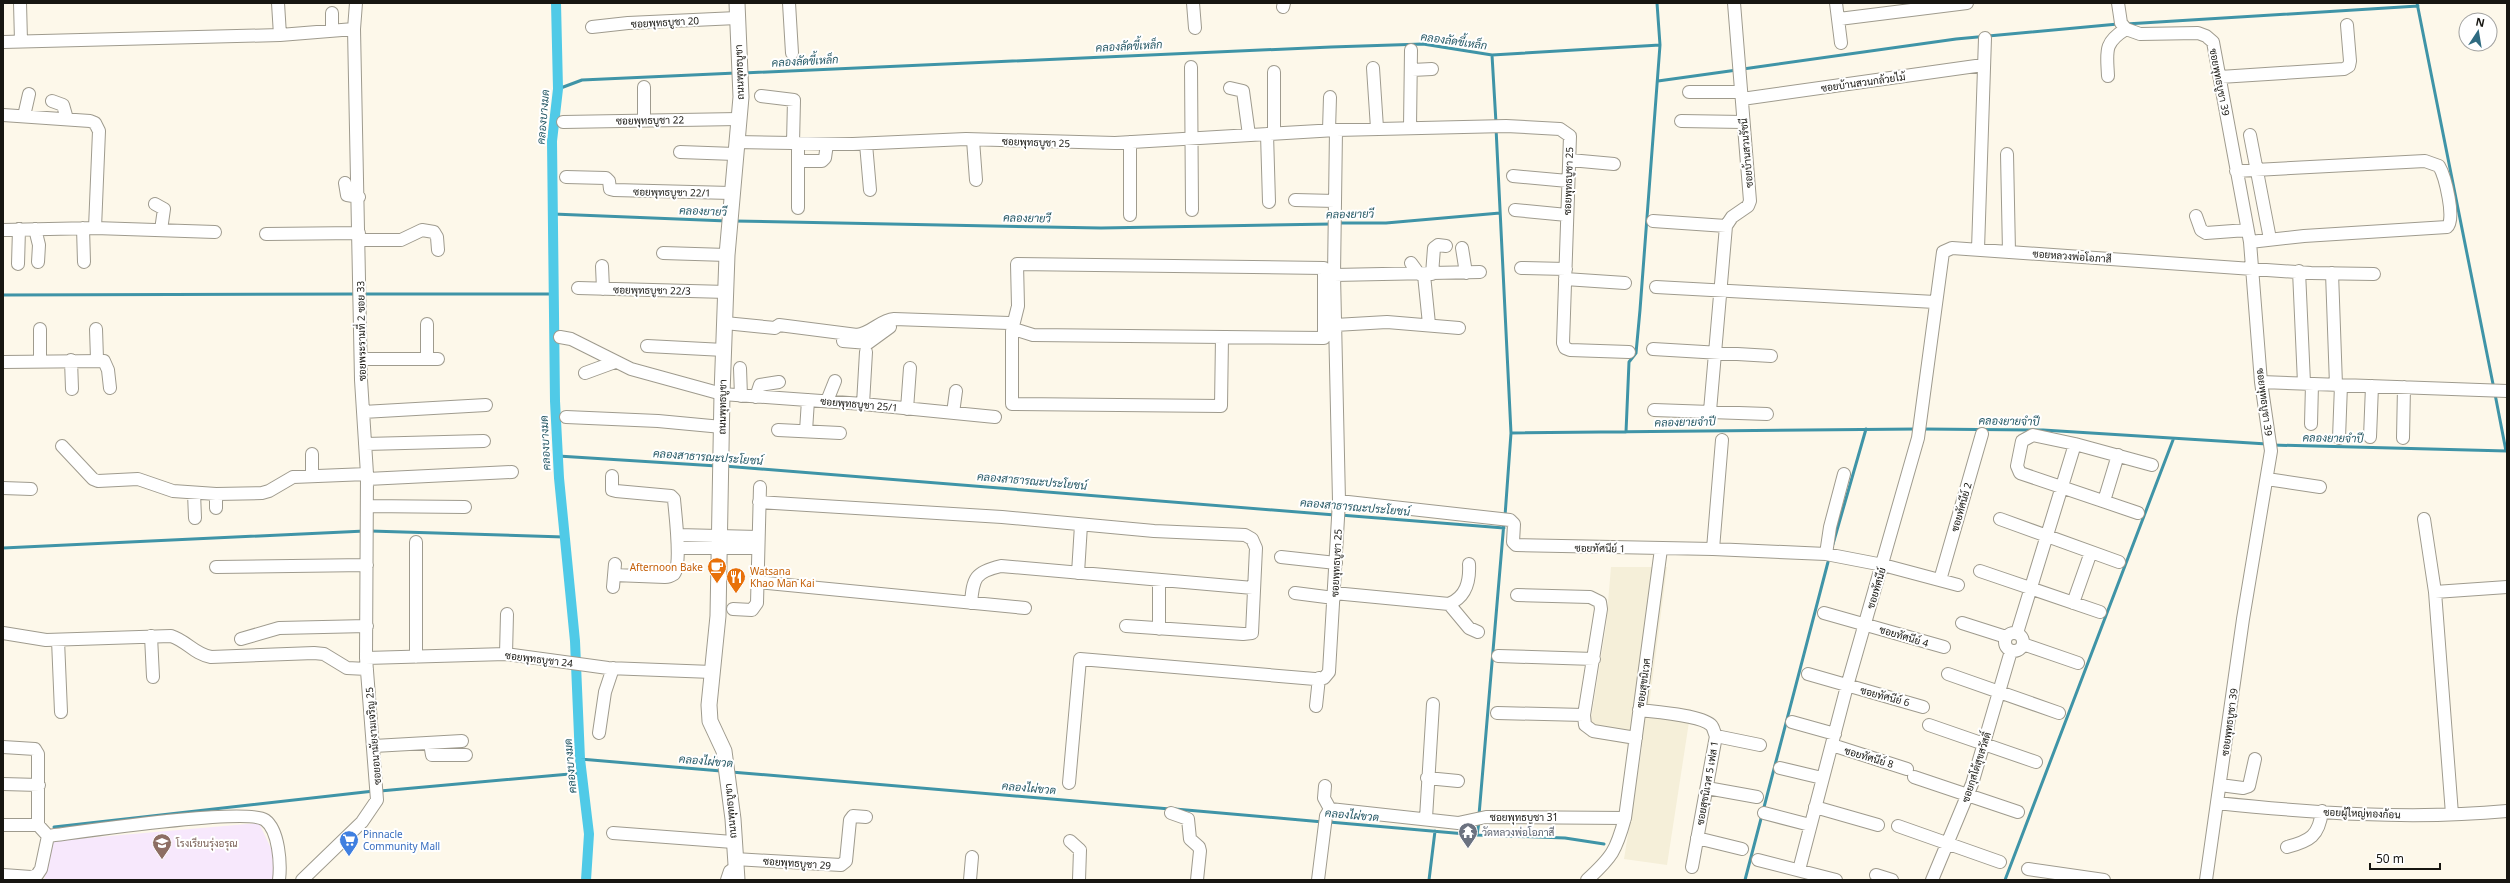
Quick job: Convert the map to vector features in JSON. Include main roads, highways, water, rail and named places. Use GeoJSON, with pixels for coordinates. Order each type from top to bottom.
{"type":"FeatureCollection","features":[{"type":"Feature","properties":{"kind":"main road","name":"ถนนพุทธบูชา"},"geometry":{"type":"LineString","coordinates":[[734,872],[733,819],[724,751],[713,728],[709,713],[718,621],[722,465],[722,394],[727,292],[727,255],[731,193],[741,97],[737,3]]}},
{"type":"Feature","properties":{"kind":"waterway","name":"คลองบางมด"},"geometry":{"type":"LineString","coordinates":[[556,3],[558,89],[552,141],[555,401],[559,478],[575,641],[580,759],[589,834],[586,880]]}},
{"type":"Feature","properties":{"kind":"waterway","name":"คลองลัดขี้เหล็ก"},"geometry":{"type":"LineString","coordinates":[[743,73],[1423,44],[1492,55],[1660,45],[1657,3]]}},
{"type":"Feature","properties":{"kind":"waterway"},"geometry":{"type":"LineString","coordinates":[[2417,3],[2494,389]]}},
{"type":"Feature","properties":{"kind":"waterway"},"geometry":{"type":"LineString","coordinates":[[2126,24],[2418,6]]}},
{"type":"Feature","properties":{"kind":"waterway"},"geometry":{"type":"LineString","coordinates":[[1743,69],[1956,39],[2118,24]]}},
{"type":"Feature","properties":{"kind":"waterway"},"geometry":{"type":"LineString","coordinates":[[1626,432],[1629,362],[1636,353],[1640,310],[1660,45]]}},
{"type":"Feature","properties":{"kind":"waterway"},"geometry":{"type":"LineString","coordinates":[[1492,55],[1496,123]]}},
{"type":"Feature","properties":{"kind":"waterway"},"geometry":{"type":"LineString","coordinates":[[1658,81],[1737,70]]}},
{"type":"Feature","properties":{"kind":"waterway","name":"คลองลัดขี้เหล็ก"},"geometry":{"type":"LineString","coordinates":[[558,89],[582,80],[736,73]]}},
{"type":"Feature","properties":{"kind":"waterway"},"geometry":{"type":"LineString","coordinates":[[1496,128],[1511,433],[1505,516]]}},
{"type":"Feature","properties":{"kind":"waterway","name":"คลองยายวี"},"geometry":{"type":"LineString","coordinates":[[1338,223],[1386,223],[1500,213]]}},
{"type":"Feature","properties":{"kind":"waterway","name":"คลองยายวี"},"geometry":{"type":"LineString","coordinates":[[553,214],[727,221]]}},
{"type":"Feature","properties":{"kind":"waterway","name":"คลองยายวี"},"geometry":{"type":"LineString","coordinates":[[734,221],[1101,228],[1332,224]]}},
{"type":"Feature","properties":{"kind":"waterway"},"geometry":{"type":"LineString","coordinates":[[3,295],[357,294]]}},
{"type":"Feature","properties":{"kind":"waterway"},"geometry":{"type":"LineString","coordinates":[[363,294],[554,294]]}},
{"type":"Feature","properties":{"kind":"waterway"},"geometry":{"type":"LineString","coordinates":[[2495,394],[2506,451]]}},
{"type":"Feature","properties":{"kind":"waterway"},"geometry":{"type":"LineString","coordinates":[[1833,544],[1866,429]]}},
{"type":"Feature","properties":{"kind":"waterway","name":"คลองยายจำปี"},"geometry":{"type":"LineString","coordinates":[[1511,433],[1917,429]]}},
{"type":"Feature","properties":{"kind":"waterway","name":"คลองยายจำปี"},"geometry":{"type":"LineString","coordinates":[[1923,429],[2043,430],[2267,444]]}},
{"type":"Feature","properties":{"kind":"waterway"},"geometry":{"type":"LineString","coordinates":[[2005,880],[2173,440]]}},
{"type":"Feature","properties":{"kind":"waterway","name":"คลองยายจำปี"},"geometry":{"type":"LineString","coordinates":[[2272,445],[2507,451]]}},
{"type":"Feature","properties":{"kind":"waterway","name":"คลองสาธารณะประโยชน์"},"geometry":{"type":"LineString","coordinates":[[558,456],[717,466]]}},
{"type":"Feature","properties":{"kind":"waterway","name":"คลองสาธารณะประโยชน์"},"geometry":{"type":"LineString","coordinates":[[724,466],[1335,515]]}},
{"type":"Feature","properties":{"kind":"waterway","name":"คลองสาธารณะประโยชน์"},"geometry":{"type":"LineString","coordinates":[[1340,515],[1504,528]]}},
{"type":"Feature","properties":{"kind":"waterway"},"geometry":{"type":"LineString","coordinates":[[1479,815],[1504,522]]}},
{"type":"Feature","properties":{"kind":"waterway"},"geometry":{"type":"LineString","coordinates":[[3,548],[365,531]]}},
{"type":"Feature","properties":{"kind":"waterway"},"geometry":{"type":"LineString","coordinates":[[370,531],[564,537]]}},
{"type":"Feature","properties":{"kind":"waterway"},"geometry":{"type":"LineString","coordinates":[[1745,880],[1828,562]]}},
{"type":"Feature","properties":{"kind":"waterway","name":"คลองไผ่ขวด"},"geometry":{"type":"LineString","coordinates":[[580,759],[721,771]]}},
{"type":"Feature","properties":{"kind":"waterway","name":"คลองไผ่ขวด"},"geometry":{"type":"LineString","coordinates":[[731,772],[1170,809]]}},
{"type":"Feature","properties":{"kind":"waterway"},"geometry":{"type":"LineString","coordinates":[[380,791],[581,773]]}},
{"type":"Feature","properties":{"kind":"waterway"},"geometry":{"type":"LineString","coordinates":[[54,827],[374,791]]}},
{"type":"Feature","properties":{"kind":"waterway","name":"คลองไผ่ขวด"},"geometry":{"type":"LineString","coordinates":[[1175,809],[1323,822]]}},
{"type":"Feature","properties":{"kind":"waterway","name":"คลองไผ่ขวด"},"geometry":{"type":"LineString","coordinates":[[1329,822],[1477,835],[1565,838],[1604,844]]}},
{"type":"Feature","properties":{"kind":"waterway"},"geometry":{"type":"LineString","coordinates":[[1477,835],[1479,822]]}},
{"type":"Feature","properties":{"kind":"waterway"},"geometry":{"type":"LineString","coordinates":[[1429,880],[1435,831]]}},
{"type":"Feature","properties":{"kind":"place","name":"Afternoon Bake"},"geometry":{"type":"Point","coordinates":[717,584]}},
{"type":"Feature","properties":{"kind":"place","name":"Watsana Khao Man Kai"},"geometry":{"type":"Point","coordinates":[736,594]}},
{"type":"Feature","properties":{"kind":"place","name":"วัดหลวงพ่อโอภาสี"},"geometry":{"type":"Point","coordinates":[1468,849]}},
{"type":"Feature","properties":{"kind":"place","name":"Pinnacle Community Mall"},"geometry":{"type":"Point","coordinates":[349,857]}},
{"type":"Feature","properties":{"kind":"place","name":"โรงเรียนรุ่งอรุณ"},"geometry":{"type":"Point","coordinates":[162,860]}}]}
